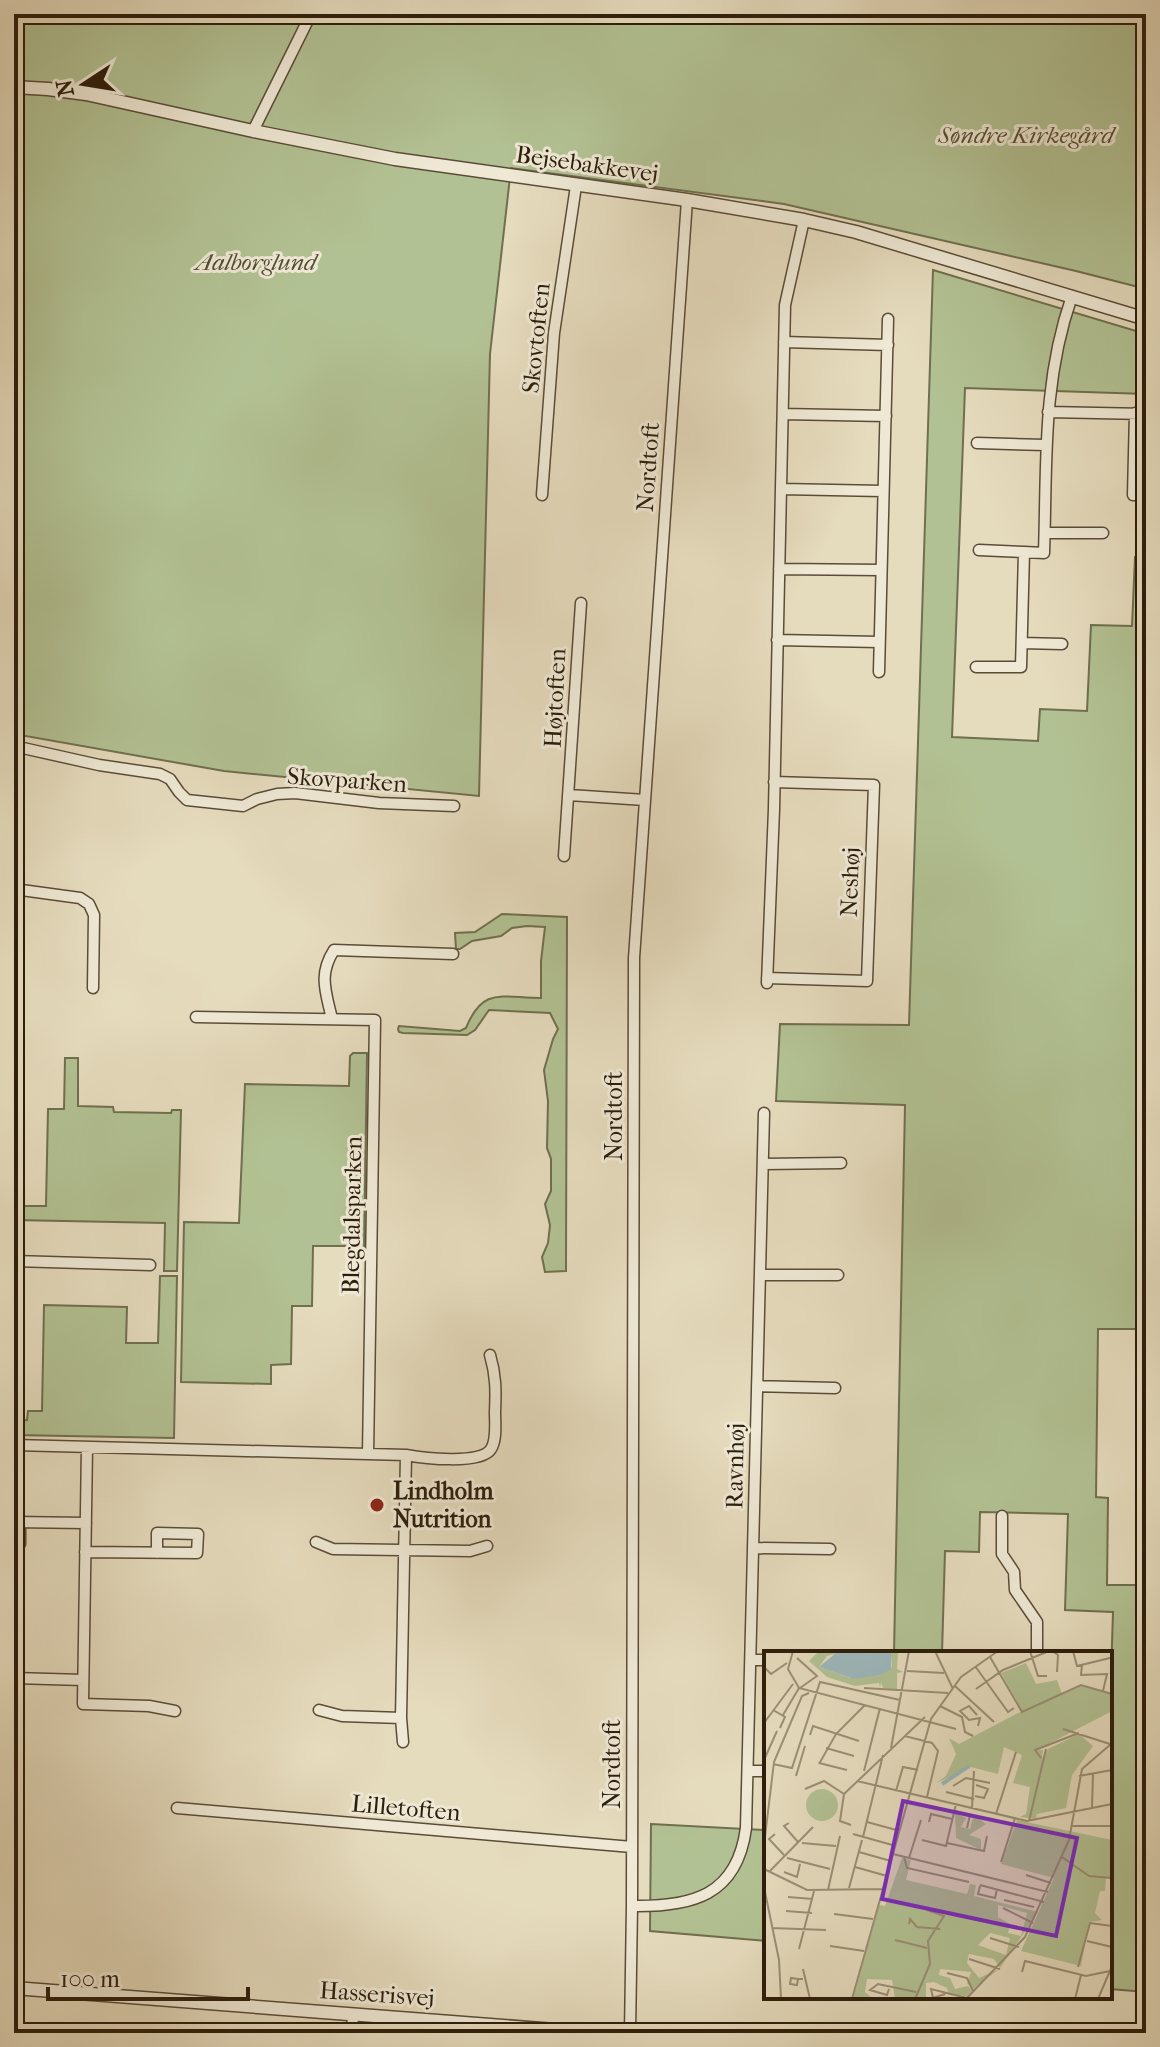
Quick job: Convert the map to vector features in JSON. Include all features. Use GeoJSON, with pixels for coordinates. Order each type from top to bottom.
{"type":"FeatureCollection","features":[{"type":"Feature","properties":{"kind":"street"},"geometry":{"type":"LineString","coordinates":[[253,131],[311,14]]}},
{"type":"Feature","properties":{"kind":"street","name":"Bejsebakkevej"},"geometry":{"type":"LineString","coordinates":[[14,87],[86,94],[395,159],[687,200],[804,220],[856,232],[1146,319]]}},
{"type":"Feature","properties":{"kind":"street","name":"Skovtoften"},"geometry":{"type":"LineString","coordinates":[[542,495],[554,333],[576,186]]}},
{"type":"Feature","properties":{"kind":"street","name":"Nordtoft"},"geometry":{"type":"LineString","coordinates":[[630,2033],[634,958],[687,200]]}},
{"type":"Feature","properties":{"kind":"street","name":"Neshøj"},"geometry":{"type":"LineString","coordinates":[[774,782],[874,785],[867,981],[767,980],[784,342],[787,288],[804,220]]}},
{"type":"Feature","properties":{"kind":"street"},"geometry":{"type":"LineString","coordinates":[[979,550],[1044,553],[1048,412],[1057,348],[1072,296]]}},
{"type":"Feature","properties":{"kind":"street"},"geometry":{"type":"LineString","coordinates":[[879,672],[888,319]]}},
{"type":"Feature","properties":{"kind":"street"},"geometry":{"type":"LineString","coordinates":[[784,342],[888,345]]}},
{"type":"Feature","properties":{"kind":"street"},"geometry":{"type":"LineString","coordinates":[[1048,412],[1140,414],[1133,495],[1146,495]]}},
{"type":"Feature","properties":{"kind":"street"},"geometry":{"type":"LineString","coordinates":[[783,414],[886,416]]}},
{"type":"Feature","properties":{"kind":"street"},"geometry":{"type":"LineString","coordinates":[[977,443],[1045,445]]}},
{"type":"Feature","properties":{"kind":"street"},"geometry":{"type":"LineString","coordinates":[[781,489],[883,491]]}},
{"type":"Feature","properties":{"kind":"street"},"geometry":{"type":"LineString","coordinates":[[1045,533],[1103,533]]}},
{"type":"Feature","properties":{"kind":"street"},"geometry":{"type":"LineString","coordinates":[[976,667],[1021,667],[1024,552]]}},
{"type":"Feature","properties":{"kind":"street"},"geometry":{"type":"LineString","coordinates":[[779,569],[881,570]]}},
{"type":"Feature","properties":{"kind":"street","name":"Højtoften"},"geometry":{"type":"LineString","coordinates":[[564,856],[581,603]]}},
{"type":"Feature","properties":{"kind":"street"},"geometry":{"type":"LineString","coordinates":[[777,640],[879,642]]}},
{"type":"Feature","properties":{"kind":"street"},"geometry":{"type":"LineString","coordinates":[[1022,643],[1062,644]]}},
{"type":"Feature","properties":{"kind":"street","name":"Skovparken"},"geometry":{"type":"LineString","coordinates":[[14,746],[99,765],[160,774],[170,779],[187,800],[243,806],[277,794],[295,793],[379,803],[454,806]]}},
{"type":"Feature","properties":{"kind":"street"},"geometry":{"type":"LineString","coordinates":[[569,795],[645,800]]}},
{"type":"Feature","properties":{"kind":"street"},"geometry":{"type":"LineString","coordinates":[[14,889],[80,898],[89,904],[94,915],[93,988]]}},
{"type":"Feature","properties":{"kind":"street"},"geometry":{"type":"LineString","coordinates":[[332,1019],[323,980],[326,962],[334,950],[453,954]]}},
{"type":"Feature","properties":{"kind":"street","name":"Blegdalsparken"},"geometry":{"type":"LineString","coordinates":[[196,1017],[375,1020],[368,1454]]}},
{"type":"Feature","properties":{"kind":"street","name":"Ravnhøj"},"geometry":{"type":"LineString","coordinates":[[632,1906],[667,1906],[688,1902],[713,1891],[730,1873],[744,1843],[764,1113]]}},
{"type":"Feature","properties":{"kind":"street"},"geometry":{"type":"LineString","coordinates":[[763,1164],[841,1163]]}},
{"type":"Feature","properties":{"kind":"street"},"geometry":{"type":"LineString","coordinates":[[14,1261],[150,1265]]}},
{"type":"Feature","properties":{"kind":"street"},"geometry":{"type":"LineString","coordinates":[[760,1275],[838,1275]]}},
{"type":"Feature","properties":{"kind":"street"},"geometry":{"type":"LineString","coordinates":[[14,1445],[406,1455],[419,1458],[483,1457],[492,1449],[495,1438],[496,1376],[490,1355]]}},
{"type":"Feature","properties":{"kind":"street"},"geometry":{"type":"LineString","coordinates":[[757,1386],[835,1388]]}},
{"type":"Feature","properties":{"kind":"street"},"geometry":{"type":"LineString","coordinates":[[87,1447],[83,1704],[149,1706],[175,1711]]}},
{"type":"Feature","properties":{"kind":"street"},"geometry":{"type":"LineString","coordinates":[[403,1742],[406,1455]]}},
{"type":"Feature","properties":{"kind":"street"},"geometry":{"type":"LineString","coordinates":[[1002,1516],[1002,1554],[1014,1572],[1015,1590],[1037,1622],[1037,1651]]}},
{"type":"Feature","properties":{"kind":"street"},"geometry":{"type":"LineString","coordinates":[[14,1544],[20,1544],[17,1522],[86,1523]]}},
{"type":"Feature","properties":{"kind":"street"},"geometry":{"type":"LineString","coordinates":[[316,1542],[333,1549],[470,1551],[487,1546]]}},
{"type":"Feature","properties":{"kind":"street"},"geometry":{"type":"LineString","coordinates":[[753,1548],[830,1549]]}},
{"type":"Feature","properties":{"kind":"street"},"geometry":{"type":"LineString","coordinates":[[85,1552],[157,1553]]}},
{"type":"Feature","properties":{"kind":"street"},"geometry":{"type":"LineString","coordinates":[[751,1660],[764,1660]]}},
{"type":"Feature","properties":{"kind":"street"},"geometry":{"type":"LineString","coordinates":[[14,1714],[15,1678],[83,1680]]}},
{"type":"Feature","properties":{"kind":"street"},"geometry":{"type":"LineString","coordinates":[[319,1710],[342,1716],[401,1718]]}},
{"type":"Feature","properties":{"kind":"street"},"geometry":{"type":"LineString","coordinates":[[748,1771],[764,1771]]}},
{"type":"Feature","properties":{"kind":"street","name":"Lilletoften"},"geometry":{"type":"LineString","coordinates":[[177,1808],[632,1847]]}},
{"type":"Feature","properties":{"kind":"street","name":"Hasserisvej"},"geometry":{"type":"LineString","coordinates":[[14,1988],[593,2033]]}},
{"type":"Feature","properties":{"kind":"street"},"geometry":{"type":"LineString","coordinates":[[352,2033],[353,2015]]}},
{"type":"Feature","properties":{"kind":"green space","name":"Aalborglund"},"geometry":{"type":"Polygon","coordinates":[[[14,14],[1146,14],[1146,289],[784,204],[511,168],[490,354],[479,796],[224,771],[14,734],[14,14]]]}},
{"type":"Feature","properties":{"kind":"green space"},"geometry":{"type":"Polygon","coordinates":[[[933,270],[1146,334],[1146,394],[965,388],[952,737],[1038,741],[1040,709],[1087,711],[1091,625],[1132,626],[1135,557],[1146,558],[1146,1329],[1098,1329],[1096,1497],[1108,1498],[1107,1585],[1146,1585],[1146,1992],[1112,1989],[1113,1612],[1065,1610],[1068,1514],[980,1512],[979,1552],[945,1551],[942,1651],[894,1651],[905,1105],[776,1101],[780,1024],[909,1025],[933,270]]]}},
{"type":"Feature","properties":{"kind":"green space"},"geometry":{"type":"Polygon","coordinates":[[[502,914],[567,917],[566,1271],[545,1272],[542,1257],[548,1243],[550,1225],[545,1204],[551,1191],[544,1070],[558,1029],[550,1013],[489,1010],[475,1030],[467,1035],[403,1033],[398,1029],[399,1026],[460,1031],[466,1028],[479,1006],[487,1000],[505,996],[541,998],[545,927],[512,928],[501,936],[472,941],[456,949],[455,933],[475,932],[502,914]]]}},
{"type":"Feature","properties":{"kind":"green space"},"geometry":{"type":"Polygon","coordinates":[[[353,1053],[367,1053],[364,1257],[359,1257],[359,1246],[313,1246],[312,1306],[292,1306],[291,1364],[271,1365],[271,1384],[181,1382],[184,1222],[239,1223],[245,1084],[349,1086],[350,1056],[353,1053]]]}},
{"type":"Feature","properties":{"kind":"green space"},"geometry":{"type":"Polygon","coordinates":[[[65,1058],[78,1058],[78,1106],[113,1107],[114,1112],[171,1113],[172,1110],[181,1110],[177,1271],[164,1271],[165,1223],[14,1220],[14,1195],[15,1203],[19,1206],[46,1206],[48,1109],[64,1109],[65,1058]]]}},
{"type":"Feature","properties":{"kind":"green space"},"geometry":{"type":"Polygon","coordinates":[[[160,1276],[177,1276],[174,1438],[14,1435],[14,1421],[27,1420],[28,1411],[42,1411],[44,1305],[127,1307],[126,1343],[158,1343],[160,1276]]]}},
{"type":"Feature","properties":{"kind":"green space"},"geometry":{"type":"Polygon","coordinates":[[[651,1824],[764,1830],[764,1941],[650,1931],[651,1824]]]}},
{"type":"Feature","properties":{"kind":"place","name":"Lindholm Nutrition"},"geometry":{"type":"Point","coordinates":[377,1505]}},
{"type":"Feature","properties":{"kind":"park label","name":"Søndre Kirkegård"},"geometry":{"type":"Point","coordinates":[1026,135]}}]}
